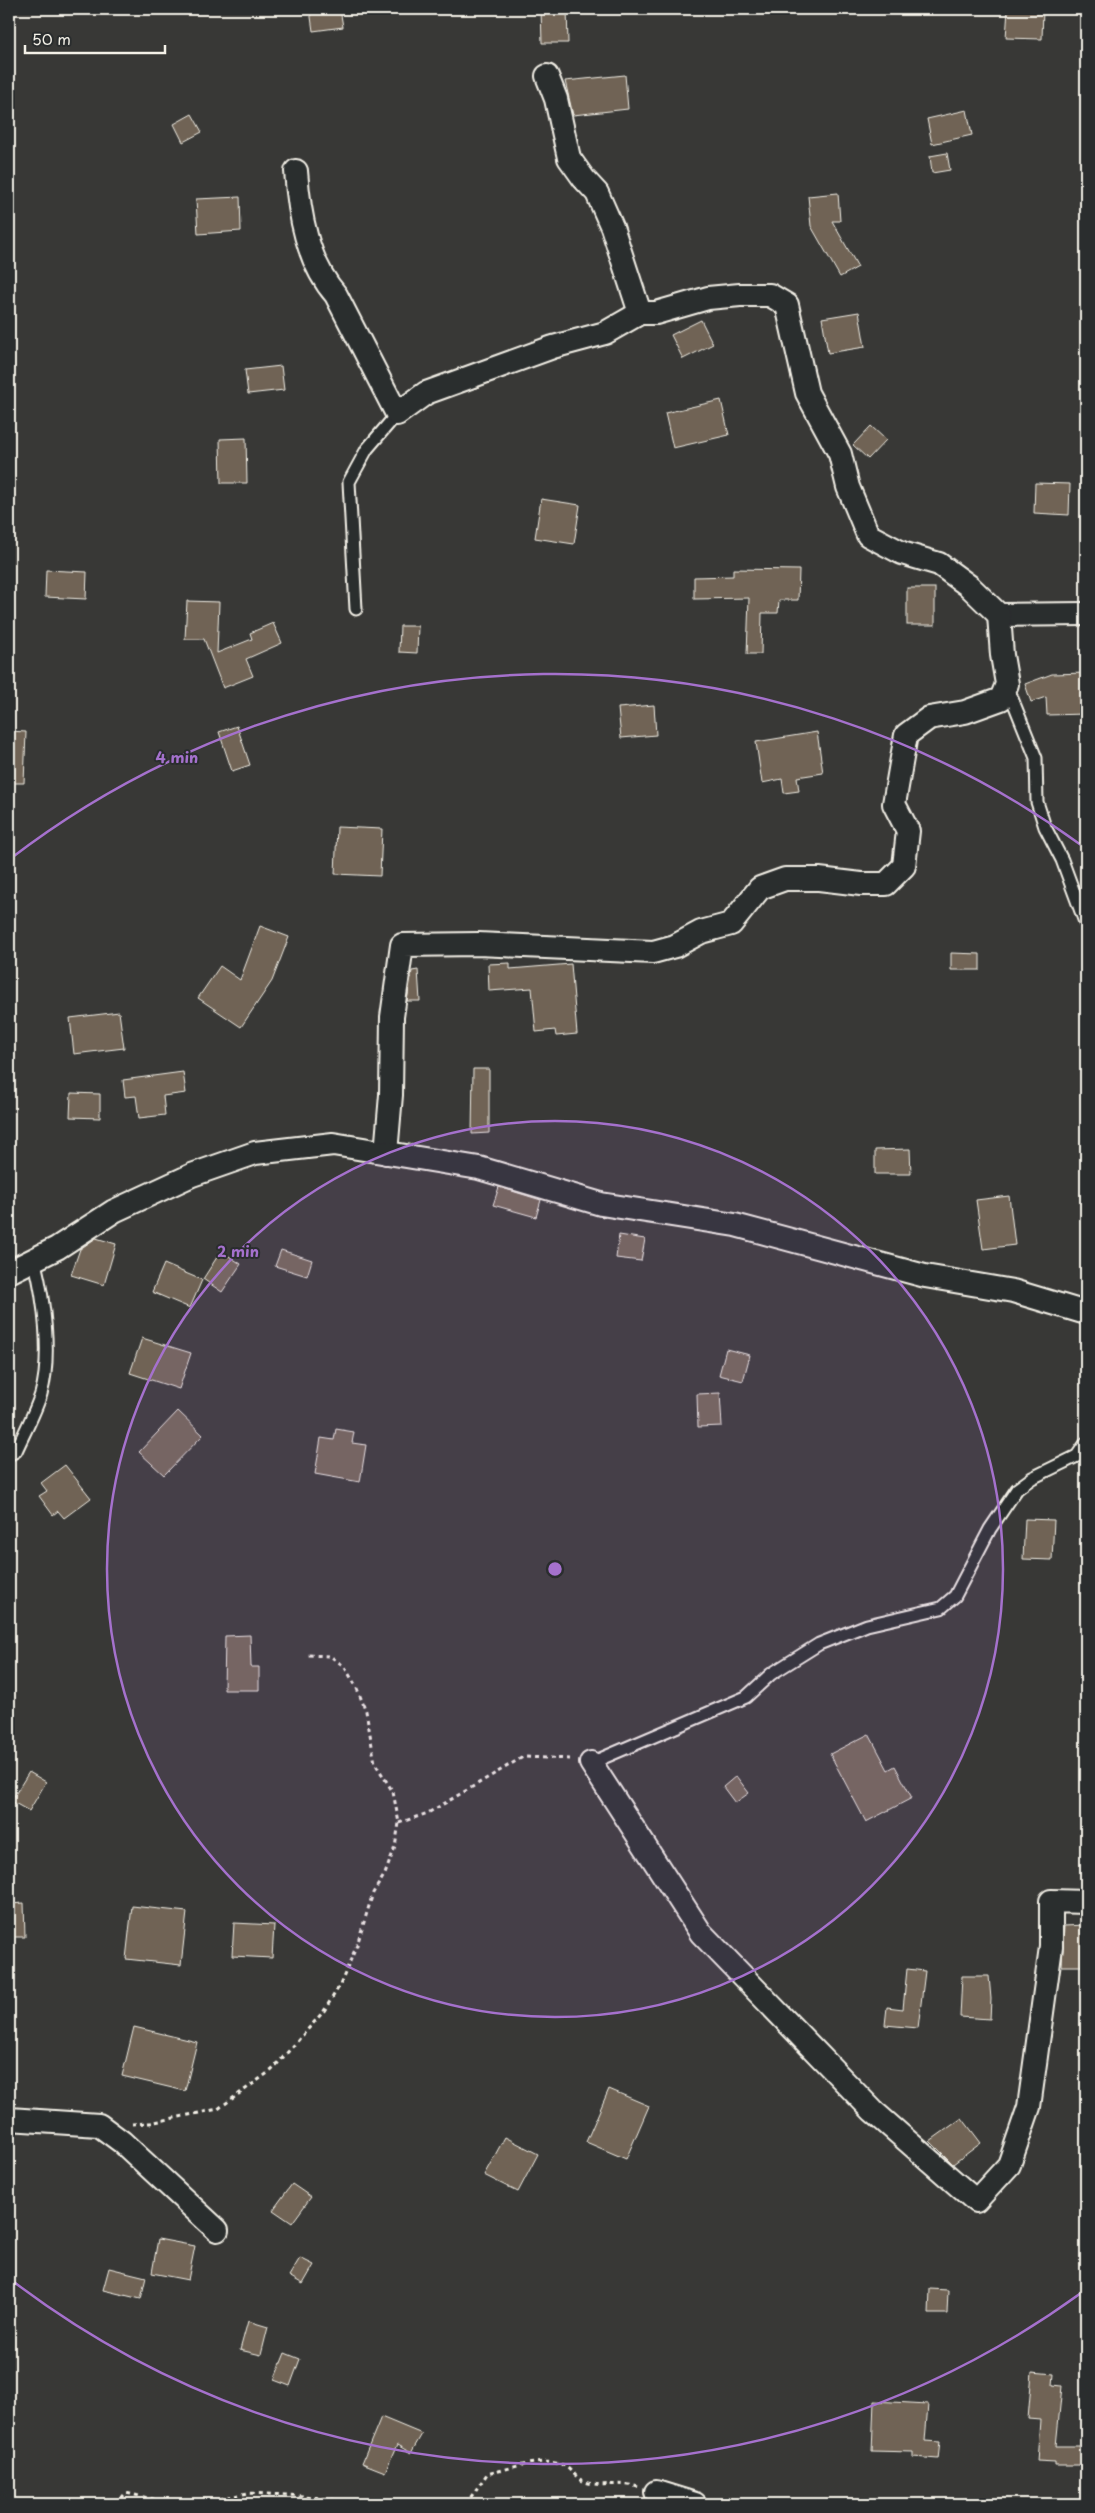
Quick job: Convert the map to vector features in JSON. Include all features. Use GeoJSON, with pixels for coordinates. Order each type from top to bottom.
{"type":"FeatureCollection","features":[{"type":"Feature","properties":{"kind":"street"},"geometry":{"type":"LineString","coordinates":[[547,76],[556,99],[569,158],[597,193],[612,227],[640,313]]}},
{"type":"Feature","properties":{"kind":"street"},"geometry":{"type":"LineString","coordinates":[[296,171],[301,216],[322,279],[336,295],[397,414],[432,391],[554,347],[605,333],[640,313],[656,313],[708,298],[740,295],[770,295],[787,305],[807,394],[840,454],[848,488],[868,535],[902,553],[939,564],[969,586],[999,615],[1002,654],[1007,684],[1001,699],[965,712],[929,718],[906,735],[894,804],[908,831],[904,866],[886,884],[861,884],[820,879],[785,879],[760,888],[731,924],[700,932],[675,946],[653,952],[478,944],[402,945],[392,1017],[391,1095],[386,1153]]}},
{"type":"Feature","properties":{"kind":"street"},"geometry":{"type":"LineString","coordinates":[[999,615],[1086,614]]}},
{"type":"Feature","properties":{"kind":"street"},"geometry":{"type":"LineString","coordinates":[[9,1272],[57,1248],[114,1211],[192,1175],[255,1153],[333,1144],[480,1168],[602,1204],[735,1225],[925,1276],[1013,1291],[1086,1312]]}},
{"type":"Feature","properties":{"kind":"street"},"geometry":{"type":"LineString","coordinates":[[591,1764],[700,1933],[873,2111],[976,2201],[1009,2165],[1029,2107],[1051,1947],[1051,1901],[1086,1902]]}},
{"type":"Feature","properties":{"kind":"street"},"geometry":{"type":"LineString","coordinates":[[9,2119],[99,2125],[122,2142],[217,2230]]}},
{"type":"Feature","properties":{"kind":"street"},"geometry":{"type":"LineString","coordinates":[[656,2492],[695,2504]]}},
{"type":"Feature","properties":{"kind":"lane"},"geometry":{"type":"LineString","coordinates":[[356,609],[349,482],[367,449],[397,414]]}},
{"type":"Feature","properties":{"kind":"lane"},"geometry":{"type":"LineString","coordinates":[[1007,684],[1036,758],[1038,802],[1045,827],[1062,860],[1086,925]]}},
{"type":"Feature","properties":{"kind":"lane"},"geometry":{"type":"LineString","coordinates":[[9,1455],[16,1451],[41,1394],[45,1359],[45,1326],[41,1286],[34,1259]]}},
{"type":"Feature","properties":{"kind":"lane"},"geometry":{"type":"LineString","coordinates":[[591,1764],[746,1697],[771,1674],[819,1644],[868,1624],[940,1608],[955,1596],[990,1529],[1017,1489],[1032,1478],[1077,1456],[1086,1443]]}},
{"type":"Feature","properties":{"kind":"path"},"geometry":{"type":"LineString","coordinates":[[99,2125],[150,2123],[218,2109],[272,2070],[324,2011],[340,1985],[357,1945],[373,1893],[385,1874],[395,1847],[399,1824],[393,1792],[375,1763],[366,1712],[356,1686],[344,1666],[330,1656],[308,1655]]}},
{"type":"Feature","properties":{"kind":"path"},"geometry":{"type":"LineString","coordinates":[[399,1824],[428,1813],[523,1757],[548,1756],[591,1764]]}},
{"type":"Feature","properties":{"kind":"path"},"geometry":{"type":"LineString","coordinates":[[466,2504],[487,2474],[532,2464],[561,2464],[584,2481],[603,2484],[626,2482],[656,2492]]}},
{"type":"Feature","properties":{"kind":"path"},"geometry":{"type":"LineString","coordinates":[[116,2504],[126,2492],[174,2504]]}},
{"type":"Feature","properties":{"kind":"path"},"geometry":{"type":"LineString","coordinates":[[196,2504],[248,2493],[304,2496],[363,2504]]}},
{"type":"Feature","properties":{"kind":"building"},"geometry":{"type":"Polygon","coordinates":[[[340,9],[343,27],[313,31],[310,10],[340,9]]]}},
{"type":"Feature","properties":{"kind":"building"},"geometry":{"type":"Polygon","coordinates":[[[541,9],[567,9],[568,43],[542,43],[541,9]]]}},
{"type":"Feature","properties":{"kind":"building"},"geometry":{"type":"Polygon","coordinates":[[[1008,9],[1043,9],[1042,39],[1006,38],[1008,9]]]}},
{"type":"Feature","properties":{"kind":"building"},"geometry":{"type":"Polygon","coordinates":[[[625,75],[628,109],[573,115],[565,81],[625,75]]]}},
{"type":"Feature","properties":{"kind":"building"},"geometry":{"type":"Polygon","coordinates":[[[967,110],[972,135],[932,144],[927,119],[967,110]]]}},
{"type":"Feature","properties":{"kind":"building"},"geometry":{"type":"Polygon","coordinates":[[[192,114],[202,132],[183,142],[174,124],[192,114]]]}},
{"type":"Feature","properties":{"kind":"building"},"geometry":{"type":"Polygon","coordinates":[[[947,153],[950,170],[932,173],[930,156],[947,153]]]}},
{"type":"Feature","properties":{"kind":"building"},"geometry":{"type":"Polygon","coordinates":[[[838,193],[840,221],[832,221],[858,267],[840,277],[811,226],[808,196],[838,193]]]}},
{"type":"Feature","properties":{"kind":"building"},"geometry":{"type":"Polygon","coordinates":[[[240,197],[241,231],[198,234],[196,199],[240,197]]]}},
{"type":"Feature","properties":{"kind":"building"},"geometry":{"type":"Polygon","coordinates":[[[859,312],[865,347],[828,353],[822,318],[859,312]]]}},
{"type":"Feature","properties":{"kind":"building"},"geometry":{"type":"Polygon","coordinates":[[[701,320],[713,344],[683,359],[671,335],[701,320]]]}},
{"type":"Feature","properties":{"kind":"building"},"geometry":{"type":"Polygon","coordinates":[[[281,366],[284,390],[248,394],[245,370],[281,366]]]}},
{"type":"Feature","properties":{"kind":"building"},"geometry":{"type":"Polygon","coordinates":[[[721,400],[729,435],[673,448],[665,413],[721,400]]]}},
{"type":"Feature","properties":{"kind":"building"},"geometry":{"type":"Polygon","coordinates":[[[871,426],[886,440],[868,459],[853,445],[871,426]]]}},
{"type":"Feature","properties":{"kind":"building"},"geometry":{"type":"Polygon","coordinates":[[[246,438],[247,483],[221,483],[220,439],[246,438]]]}},
{"type":"Feature","properties":{"kind":"building"},"geometry":{"type":"Polygon","coordinates":[[[1035,483],[1070,484],[1069,515],[1034,513],[1035,483]]]}},
{"type":"Feature","properties":{"kind":"building"},"geometry":{"type":"Polygon","coordinates":[[[541,499],[580,505],[574,544],[535,538],[541,499]]]}},
{"type":"Feature","properties":{"kind":"building"},"geometry":{"type":"Polygon","coordinates":[[[733,569],[799,570],[798,600],[779,600],[778,613],[762,613],[761,654],[747,654],[749,598],[694,599],[694,577],[733,576],[733,569]]]}},
{"type":"Feature","properties":{"kind":"building"},"geometry":{"type":"Polygon","coordinates":[[[46,570],[87,572],[86,599],[45,597],[46,570]]]}},
{"type":"Feature","properties":{"kind":"building"},"geometry":{"type":"Polygon","coordinates":[[[907,588],[935,588],[935,625],[907,625],[907,588]]]}},
{"type":"Feature","properties":{"kind":"building"},"geometry":{"type":"Polygon","coordinates":[[[187,601],[219,602],[217,653],[252,639],[250,633],[273,623],[282,643],[246,659],[253,676],[223,688],[204,639],[185,639],[187,601]]]}},
{"type":"Feature","properties":{"kind":"building"},"geometry":{"type":"Polygon","coordinates":[[[400,626],[418,626],[417,653],[399,652],[400,626]]]}},
{"type":"Feature","properties":{"kind":"building"},"geometry":{"type":"Polygon","coordinates":[[[1086,673],[1086,714],[1047,715],[1046,697],[1031,702],[1025,684],[1052,674],[1086,673]]]}},
{"type":"Feature","properties":{"kind":"building"},"geometry":{"type":"Polygon","coordinates":[[[654,705],[656,735],[621,738],[618,708],[654,705]]]}},
{"type":"Feature","properties":{"kind":"building"},"geometry":{"type":"Polygon","coordinates":[[[237,726],[250,765],[232,771],[219,732],[237,726]]]}},
{"type":"Feature","properties":{"kind":"building"},"geometry":{"type":"Polygon","coordinates":[[[9,731],[26,732],[24,783],[9,783],[9,731]]]}},
{"type":"Feature","properties":{"kind":"building"},"geometry":{"type":"Polygon","coordinates":[[[817,732],[823,773],[797,777],[799,791],[784,793],[782,779],[762,783],[756,742],[817,732]]]}},
{"type":"Feature","properties":{"kind":"building"},"geometry":{"type":"Polygon","coordinates":[[[337,827],[382,829],[380,876],[335,874],[337,827]]]}},
{"type":"Feature","properties":{"kind":"building"},"geometry":{"type":"Polygon","coordinates":[[[260,926],[289,937],[272,981],[241,1027],[198,998],[220,966],[240,980],[260,926]]]}},
{"type":"Feature","properties":{"kind":"building"},"geometry":{"type":"Polygon","coordinates":[[[951,953],[980,954],[980,970],[951,970],[951,953]]]}},
{"type":"Feature","properties":{"kind":"building"},"geometry":{"type":"Polygon","coordinates":[[[510,963],[510,969],[571,964],[577,1034],[556,1036],[555,1030],[536,1032],[532,988],[489,991],[488,964],[510,963]]]}},
{"type":"Feature","properties":{"kind":"building"},"geometry":{"type":"Polygon","coordinates":[[[418,970],[420,1001],[407,1001],[412,971],[418,970]]]}},
{"type":"Feature","properties":{"kind":"building"},"geometry":{"type":"Polygon","coordinates":[[[119,1012],[124,1048],[74,1054],[70,1018],[119,1012]]]}},
{"type":"Feature","properties":{"kind":"building"},"geometry":{"type":"Polygon","coordinates":[[[473,1069],[489,1069],[489,1133],[472,1134],[473,1069]]]}},
{"type":"Feature","properties":{"kind":"building"},"geometry":{"type":"Polygon","coordinates":[[[183,1072],[186,1093],[163,1096],[165,1115],[139,1118],[136,1096],[125,1097],[123,1080],[183,1072]]]}},
{"type":"Feature","properties":{"kind":"building"},"geometry":{"type":"Polygon","coordinates":[[[71,1093],[100,1094],[100,1118],[70,1117],[71,1093]]]}},
{"type":"Feature","properties":{"kind":"building"},"geometry":{"type":"Polygon","coordinates":[[[910,1149],[911,1174],[875,1174],[875,1150],[910,1149]]]}},
{"type":"Feature","properties":{"kind":"building"},"geometry":{"type":"Polygon","coordinates":[[[499,1187],[541,1200],[536,1217],[493,1205],[499,1187]]]}},
{"type":"Feature","properties":{"kind":"building"},"geometry":{"type":"Polygon","coordinates":[[[1009,1196],[1015,1245],[983,1249],[976,1200],[1009,1196]]]}},
{"type":"Feature","properties":{"kind":"building"},"geometry":{"type":"Polygon","coordinates":[[[619,1235],[645,1239],[641,1261],[616,1258],[619,1235]]]}},
{"type":"Feature","properties":{"kind":"building"},"geometry":{"type":"Polygon","coordinates":[[[96,1238],[116,1244],[104,1285],[71,1275],[80,1249],[96,1238]]]}},
{"type":"Feature","properties":{"kind":"building"},"geometry":{"type":"Polygon","coordinates":[[[281,1250],[312,1260],[307,1276],[275,1266],[281,1250]]]}},
{"type":"Feature","properties":{"kind":"building"},"geometry":{"type":"Polygon","coordinates":[[[221,1251],[241,1264],[222,1292],[203,1279],[221,1251]]]}},
{"type":"Feature","properties":{"kind":"building"},"geometry":{"type":"Polygon","coordinates":[[[164,1264],[202,1280],[190,1308],[152,1292],[164,1264]]]}},
{"type":"Feature","properties":{"kind":"building"},"geometry":{"type":"Polygon","coordinates":[[[142,1338],[191,1353],[179,1389],[130,1373],[142,1338]]]}},
{"type":"Feature","properties":{"kind":"building"},"geometry":{"type":"Polygon","coordinates":[[[726,1349],[750,1355],[743,1381],[719,1375],[726,1349]]]}},
{"type":"Feature","properties":{"kind":"building"},"geometry":{"type":"Polygon","coordinates":[[[720,1393],[722,1426],[698,1427],[697,1394],[720,1393]]]}},
{"type":"Feature","properties":{"kind":"building"},"geometry":{"type":"Polygon","coordinates":[[[178,1411],[203,1435],[164,1475],[139,1452],[178,1411]]]}},
{"type":"Feature","properties":{"kind":"building"},"geometry":{"type":"Polygon","coordinates":[[[336,1429],[354,1432],[352,1443],[366,1445],[360,1482],[315,1474],[321,1438],[334,1440],[336,1429]]]}},
{"type":"Feature","properties":{"kind":"building"},"geometry":{"type":"Polygon","coordinates":[[[65,1465],[91,1498],[64,1518],[58,1511],[53,1515],[39,1496],[47,1491],[41,1483],[65,1465]]]}},
{"type":"Feature","properties":{"kind":"building"},"geometry":{"type":"Polygon","coordinates":[[[1025,1519],[1054,1520],[1052,1560],[1023,1559],[1025,1519]]]}},
{"type":"Feature","properties":{"kind":"building"},"geometry":{"type":"Polygon","coordinates":[[[250,1635],[251,1667],[259,1667],[259,1690],[224,1690],[225,1636],[250,1635]]]}},
{"type":"Feature","properties":{"kind":"building"},"geometry":{"type":"Polygon","coordinates":[[[869,1734],[888,1770],[895,1766],[912,1798],[866,1822],[830,1754],[869,1734]]]}},
{"type":"Feature","properties":{"kind":"building"},"geometry":{"type":"Polygon","coordinates":[[[29,1772],[46,1782],[29,1811],[11,1801],[29,1772]]]}},
{"type":"Feature","properties":{"kind":"building"},"geometry":{"type":"Polygon","coordinates":[[[736,1776],[749,1793],[735,1803],[723,1787],[736,1776]]]}},
{"type":"Feature","properties":{"kind":"building"},"geometry":{"type":"Polygon","coordinates":[[[24,1903],[25,1937],[9,1937],[9,1904],[24,1903]]]}},
{"type":"Feature","properties":{"kind":"building"},"geometry":{"type":"Polygon","coordinates":[[[132,1906],[187,1912],[181,1965],[126,1959],[132,1906]]]}},
{"type":"Feature","properties":{"kind":"building"},"geometry":{"type":"Polygon","coordinates":[[[234,1923],[274,1925],[272,1958],[232,1956],[234,1923]]]}},
{"type":"Feature","properties":{"kind":"building"},"geometry":{"type":"Polygon","coordinates":[[[1086,1925],[1086,1966],[1062,1966],[1064,1926],[1086,1925]]]}},
{"type":"Feature","properties":{"kind":"building"},"geometry":{"type":"Polygon","coordinates":[[[907,1969],[925,1971],[918,2028],[885,2025],[887,2007],[903,2009],[907,1969]]]}},
{"type":"Feature","properties":{"kind":"building"},"geometry":{"type":"Polygon","coordinates":[[[962,1976],[989,1976],[990,2019],[960,2017],[962,1976]]]}},
{"type":"Feature","properties":{"kind":"building"},"geometry":{"type":"Polygon","coordinates":[[[134,2027],[197,2042],[185,2091],[122,2076],[134,2027]]]}},
{"type":"Feature","properties":{"kind":"building"},"geometry":{"type":"Polygon","coordinates":[[[609,2089],[649,2106],[626,2159],[586,2142],[609,2089]]]}},
{"type":"Feature","properties":{"kind":"building"},"geometry":{"type":"Polygon","coordinates":[[[962,2118],[981,2143],[953,2164],[930,2141],[962,2118]]]}},
{"type":"Feature","properties":{"kind":"building"},"geometry":{"type":"Polygon","coordinates":[[[505,2137],[538,2154],[518,2192],[484,2175],[505,2137]]]}},
{"type":"Feature","properties":{"kind":"building"},"geometry":{"type":"Polygon","coordinates":[[[292,2184],[311,2197],[292,2223],[273,2210],[292,2184]]]}},
{"type":"Feature","properties":{"kind":"building"},"geometry":{"type":"Polygon","coordinates":[[[158,2239],[195,2246],[188,2280],[152,2273],[158,2239]]]}},
{"type":"Feature","properties":{"kind":"building"},"geometry":{"type":"Polygon","coordinates":[[[300,2258],[314,2265],[303,2284],[289,2276],[300,2258]]]}},
{"type":"Feature","properties":{"kind":"building"},"geometry":{"type":"Polygon","coordinates":[[[109,2268],[146,2277],[141,2299],[103,2290],[109,2268]]]}},
{"type":"Feature","properties":{"kind":"building"},"geometry":{"type":"Polygon","coordinates":[[[930,2289],[948,2290],[947,2314],[929,2314],[930,2289]]]}},
{"type":"Feature","properties":{"kind":"building"},"geometry":{"type":"Polygon","coordinates":[[[248,2321],[268,2327],[261,2355],[240,2350],[248,2321]]]}},
{"type":"Feature","properties":{"kind":"building"},"geometry":{"type":"Polygon","coordinates":[[[285,2353],[300,2359],[290,2386],[274,2380],[285,2353]]]}},
{"type":"Feature","properties":{"kind":"building"},"geometry":{"type":"Polygon","coordinates":[[[1032,2372],[1054,2374],[1053,2385],[1062,2386],[1056,2446],[1086,2446],[1086,2465],[1055,2465],[1055,2462],[1037,2461],[1040,2420],[1028,2419],[1032,2372]]]}},
{"type":"Feature","properties":{"kind":"building"},"geometry":{"type":"Polygon","coordinates":[[[874,2401],[928,2404],[925,2441],[940,2442],[938,2459],[913,2457],[913,2452],[872,2451],[874,2401]]]}},
{"type":"Feature","properties":{"kind":"building"},"geometry":{"type":"Polygon","coordinates":[[[381,2417],[422,2434],[411,2453],[397,2445],[385,2472],[362,2463],[381,2417]]]}}]}
